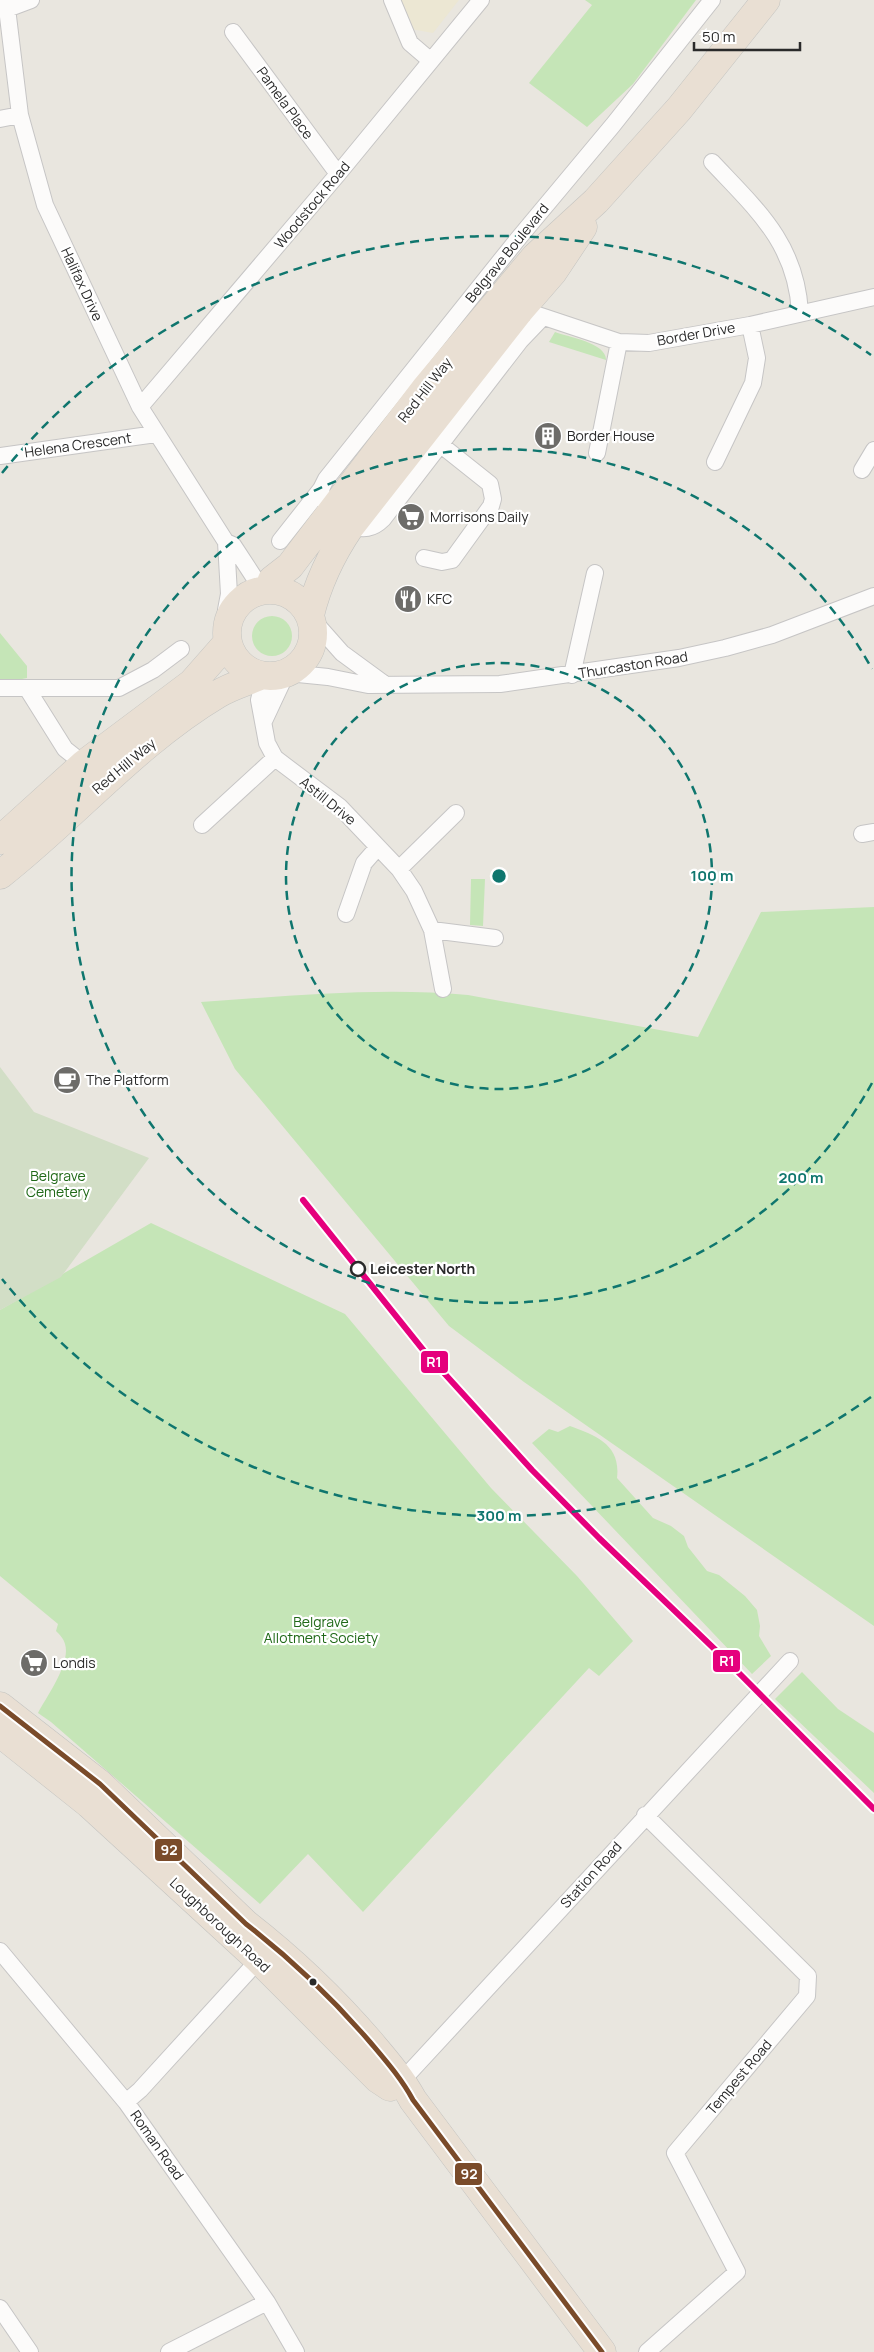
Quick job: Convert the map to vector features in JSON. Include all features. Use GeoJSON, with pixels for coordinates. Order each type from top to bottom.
{"type":"FeatureCollection","features":[{"type":"Feature","properties":{"kind":"highway","name":"Red Hill Way"},"geometry":{"type":"LineString","coordinates":[[266,590],[272,580],[290,566],[425,389],[520,309],[535,257],[596,201],[678,109],[766,0]]}},
{"type":"Feature","properties":{"kind":"highway","name":"Red Hill Way"},"geometry":{"type":"LineString","coordinates":[[310,616],[317,587],[333,552],[334,508]]}},
{"type":"Feature","properties":{"kind":"highway"},"geometry":{"type":"LineString","coordinates":[[266,590],[281,591],[293,596],[302,604],[310,616],[313,637],[308,656],[299,666],[275,675],[239,664],[229,630],[241,602],[266,590]]}},
{"type":"Feature","properties":{"kind":"highway","name":"Red Hill Way"},"geometry":{"type":"LineString","coordinates":[[0,840],[84,764],[192,683],[229,630]]}},
{"type":"Feature","properties":{"kind":"highway","name":"Red Hill Way"},"geometry":{"type":"LineString","coordinates":[[0,875],[97,788],[191,712],[220,693],[275,675]]}},
{"type":"Feature","properties":{"kind":"highway","name":"Loughborough Road"},"geometry":{"type":"LineString","coordinates":[[0,1706],[100,1784],[246,1924],[266,1952],[378,2079],[403,2090],[602,2352]]}},
{"type":"Feature","properties":{"kind":"highway","name":"Loughborough Road"},"geometry":{"type":"LineString","coordinates":[[0,1734],[89,1804],[266,1952]]}},
{"type":"Feature","properties":{"kind":"street"},"geometry":{"type":"LineString","coordinates":[[6,4],[31,0]]}},
{"type":"Feature","properties":{"kind":"street"},"geometry":{"type":"LineString","coordinates":[[392,0],[410,43],[431,61]]}},
{"type":"Feature","properties":{"kind":"street","name":"Woodstock Road"},"geometry":{"type":"LineString","coordinates":[[140,407],[338,174],[481,0]]}},
{"type":"Feature","properties":{"kind":"street","name":"Belgrave Boulevard"},"geometry":{"type":"LineString","coordinates":[[280,540],[334,508],[326,479],[712,0]]}},
{"type":"Feature","properties":{"kind":"street","name":"Halifax Drive"},"geometry":{"type":"LineString","coordinates":[[6,4],[20,116],[45,205],[140,407],[226,542],[229,594],[226,610],[229,630]]}},
{"type":"Feature","properties":{"kind":"street","name":"Pamela Place"},"geometry":{"type":"LineString","coordinates":[[233,32],[338,174]]}},
{"type":"Feature","properties":{"kind":"street"},"geometry":{"type":"LineString","coordinates":[[0,119],[20,116]]}},
{"type":"Feature","properties":{"kind":"street"},"geometry":{"type":"LineString","coordinates":[[712,162],[752,204],[776,235],[791,262],[799,291],[800,312]]}},
{"type":"Feature","properties":{"kind":"street","name":"Border Drive"},"geometry":{"type":"LineString","coordinates":[[520,309],[619,342],[649,343],[750,325],[800,312],[874,297]]}},
{"type":"Feature","properties":{"kind":"street"},"geometry":{"type":"LineString","coordinates":[[334,508],[365,529],[375,527],[396,504],[520,341],[520,309]]}},
{"type":"Feature","properties":{"kind":"street"},"geometry":{"type":"LineString","coordinates":[[714,462],[752,383],[758,358],[750,325]]}},
{"type":"Feature","properties":{"kind":"street"},"geometry":{"type":"LineString","coordinates":[[597,453],[619,342]]}},
{"type":"Feature","properties":{"kind":"street","name":"Helena Crescent"},"geometry":{"type":"LineString","coordinates":[[0,456],[156,434]]}},
{"type":"Feature","properties":{"kind":"street"},"geometry":{"type":"LineString","coordinates":[[424,558],[442,562],[452,560],[491,506],[493,498],[490,484],[440,445]]}},
{"type":"Feature","properties":{"kind":"street","name":"Halifax Drive"},"geometry":{"type":"LineString","coordinates":[[226,542],[233,545],[266,590]]}},
{"type":"Feature","properties":{"kind":"street"},"geometry":{"type":"LineString","coordinates":[[572,675],[595,573]]}},
{"type":"Feature","properties":{"kind":"street","name":"Thurcaston Road"},"geometry":{"type":"LineString","coordinates":[[275,675],[328,677],[368,685],[383,683],[402,686],[500,684],[572,675],[679,658],[725,648],[772,635],[874,596]]}},
{"type":"Feature","properties":{"kind":"street"},"geometry":{"type":"LineString","coordinates":[[310,616],[342,653],[383,683]]}},
{"type":"Feature","properties":{"kind":"street"},"geometry":{"type":"LineString","coordinates":[[0,688],[28,690],[119,688],[153,670],[181,649]]}},
{"type":"Feature","properties":{"kind":"street"},"geometry":{"type":"LineString","coordinates":[[202,825],[274,758],[268,743],[264,721],[275,675]]}},
{"type":"Feature","properties":{"kind":"street"},"geometry":{"type":"LineString","coordinates":[[28,690],[65,749],[84,764]]}},
{"type":"Feature","properties":{"kind":"street","name":"Astill Drive"},"geometry":{"type":"LineString","coordinates":[[274,758],[340,807],[398,869],[414,891],[432,930],[443,989]]}},
{"type":"Feature","properties":{"kind":"street"},"geometry":{"type":"LineString","coordinates":[[398,869],[456,813]]}},
{"type":"Feature","properties":{"kind":"street"},"geometry":{"type":"LineString","coordinates":[[346,914],[364,863],[378,847]]}},
{"type":"Feature","properties":{"kind":"street"},"geometry":{"type":"LineString","coordinates":[[432,930],[495,938]]}},
{"type":"Feature","properties":{"kind":"street","name":"Station Road"},"geometry":{"type":"LineString","coordinates":[[403,2090],[645,1816],[790,1661]]}},
{"type":"Feature","properties":{"kind":"street","name":"Tempest Road"},"geometry":{"type":"LineString","coordinates":[[645,1816],[808,1976],[807,1996],[675,2153],[737,2272],[647,2352]]}},
{"type":"Feature","properties":{"kind":"street","name":"Roman Road"},"geometry":{"type":"LineString","coordinates":[[0,1951],[126,2102],[267,2302],[296,2352]]}},
{"type":"Feature","properties":{"kind":"street"},"geometry":{"type":"LineString","coordinates":[[126,2102],[140,2090],[266,1952]]}},
{"type":"Feature","properties":{"kind":"street"},"geometry":{"type":"LineString","coordinates":[[169,2352],[267,2302]]}},
{"type":"Feature","properties":{"kind":"street"},"geometry":{"type":"LineString","coordinates":[[0,2308],[30,2352]]}},
{"type":"Feature","properties":{"kind":"shaded area"},"geometry":{"type":"Polygon","coordinates":[[[400,0],[459,0],[433,33],[411,29],[400,0]]]}},
{"type":"Feature","properties":{"kind":"green space"},"geometry":{"type":"Polygon","coordinates":[[[585,0],[696,0],[633,84],[587,127],[529,83],[592,5],[585,0]]]}},
{"type":"Feature","properties":{"kind":"green space"},"geometry":{"type":"Polygon","coordinates":[[[555,332],[594,345],[605,354],[606,360],[549,342],[555,332]]]}},
{"type":"Feature","properties":{"kind":"green space"},"geometry":{"type":"Polygon","coordinates":[[[276,616],[283,619],[289,625],[292,636],[291,644],[283,653],[276,656],[268,656],[261,653],[253,644],[252,632],[255,625],[264,617],[276,616]]]}},
{"type":"Feature","properties":{"kind":"green space"},"geometry":{"type":"Polygon","coordinates":[[[0,633],[27,666],[27,678],[7,682],[0,681],[0,633]]]}},
{"type":"Feature","properties":{"kind":"green space"},"geometry":{"type":"Polygon","coordinates":[[[471,879],[485,879],[483,926],[470,925],[471,879]]]}},
{"type":"Feature","properties":{"kind":"green space"},"geometry":{"type":"Polygon","coordinates":[[[874,907],[874,1626],[524,1382],[449,1326],[235,1069],[201,1002],[368,992],[468,995],[698,1037],[761,912],[874,907]]]}},
{"type":"Feature","properties":{"kind":"green space","name":"Belgrave Cemetery"},"geometry":{"type":"Polygon","coordinates":[[[0,1067],[34,1112],[149,1158],[61,1277],[0,1310],[0,1067]]]}},
{"type":"Feature","properties":{"kind":"green space","name":"Belgrave Allotment Society"},"geometry":{"type":"Polygon","coordinates":[[[151,1223],[345,1314],[491,1488],[577,1576],[633,1641],[599,1676],[589,1668],[363,1912],[308,1854],[260,1904],[51,1722],[38,1713],[57,1679],[65,1660],[66,1652],[64,1640],[56,1631],[58,1624],[0,1576],[0,1310],[151,1223]]]}},
{"type":"Feature","properties":{"kind":"green space"},"geometry":{"type":"Polygon","coordinates":[[[570,1426],[605,1443],[615,1457],[617,1478],[653,1518],[671,1526],[684,1536],[688,1547],[707,1571],[719,1575],[745,1596],[757,1610],[760,1626],[759,1636],[771,1656],[752,1674],[532,1443],[549,1429],[558,1432],[570,1426]]]}},
{"type":"Feature","properties":{"kind":"green space"},"geometry":{"type":"Polygon","coordinates":[[[802,1672],[838,1709],[874,1733],[874,1793],[775,1699],[802,1672]]]}},
{"type":"Feature","properties":{"kind":"transit line","name":"R1"},"geometry":{"type":"LineString","coordinates":[[303,1200],[424,1351],[532,1470],[599,1538],[728,1662],[874,1809]]}},
{"type":"Feature","properties":{"kind":"transit line","name":"92"},"geometry":{"type":"LineString","coordinates":[[0,1706],[100,1784],[246,1924],[295,1965],[341,2010],[393,2070],[413,2100],[602,2352]]}},
{"type":"Feature","properties":{"kind":"place","name":"Border House"},"geometry":{"type":"Point","coordinates":[548,436]}},
{"type":"Feature","properties":{"kind":"place","name":"Morrisons Daily"},"geometry":{"type":"Point","coordinates":[411,517]}},
{"type":"Feature","properties":{"kind":"place","name":"KFC"},"geometry":{"type":"Point","coordinates":[408,599]}},
{"type":"Feature","properties":{"kind":"place","name":"The Platform"},"geometry":{"type":"Point","coordinates":[67,1080]}},
{"type":"Feature","properties":{"kind":"place","name":"Leicester North"},"geometry":{"type":"Point","coordinates":[358,1269]}},
{"type":"Feature","properties":{"kind":"place","name":"Londis"},"geometry":{"type":"Point","coordinates":[34,1663]}}]}
